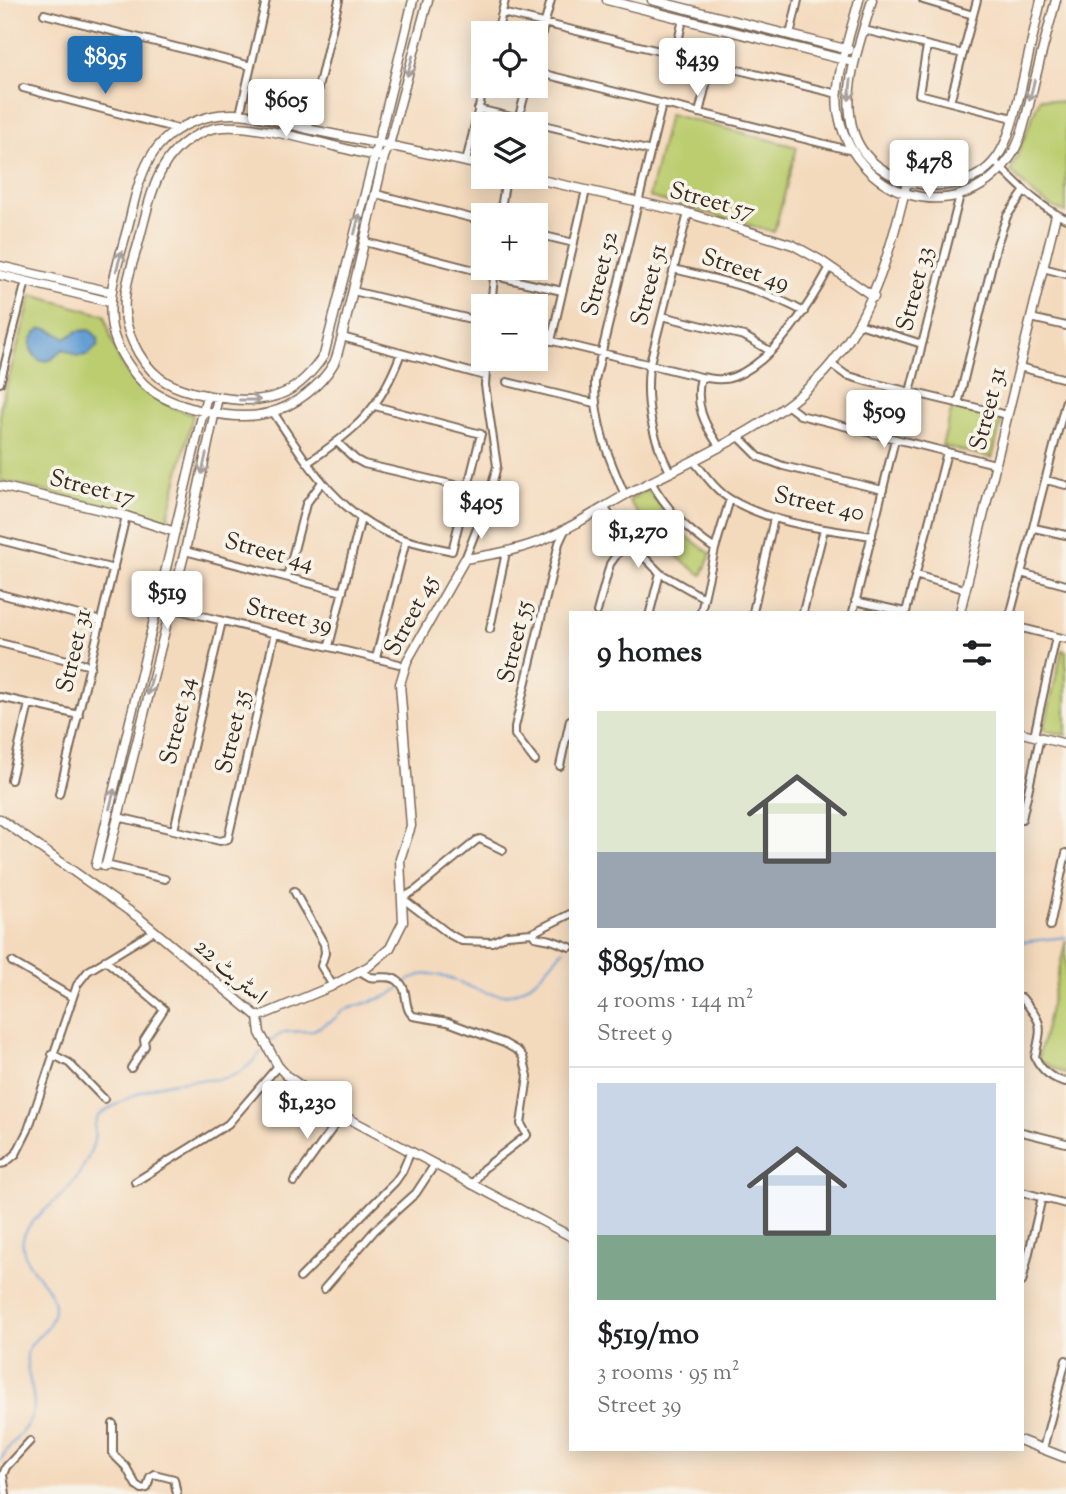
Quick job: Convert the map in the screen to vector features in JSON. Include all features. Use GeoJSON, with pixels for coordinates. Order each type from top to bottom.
{"type":"FeatureCollection","features":[{"type":"Feature","properties":{"kind":"street"},"geometry":{"type":"LineString","coordinates":[[240,114],[266,0]]}},
{"type":"Feature","properties":{"kind":"street"},"geometry":{"type":"LineString","coordinates":[[308,130],[338,0]]}},
{"type":"Feature","properties":{"kind":"street"},"geometry":{"type":"LineString","coordinates":[[384,157],[374,155],[285,135],[242,125],[212,129],[188,139],[167,158],[155,181],[125,298],[126,320],[144,361],[160,378],[181,388],[207,395],[251,401],[273,398],[301,384],[324,355],[374,155],[391,93],[413,0]]}},
{"type":"Feature","properties":{"kind":"street"},"geometry":{"type":"LineString","coordinates":[[428,0],[388,145],[384,157],[342,337],[334,362],[316,385],[289,405],[273,412],[215,414],[178,403],[151,390],[119,348],[112,328],[110,297],[140,177],[154,149],[180,130],[207,118],[240,114],[308,130],[388,145],[471,163]]}},
{"type":"Feature","properties":{"kind":"street"},"geometry":{"type":"LineString","coordinates":[[500,21],[505,0]]}},
{"type":"Feature","properties":{"kind":"street"},"geometry":{"type":"LineString","coordinates":[[545,21],[551,0]]}},
{"type":"Feature","properties":{"kind":"street"},"geometry":{"type":"LineString","coordinates":[[607,0],[855,62]]}},
{"type":"Feature","properties":{"kind":"street"},"geometry":{"type":"LineString","coordinates":[[652,0],[858,52]]}},
{"type":"Feature","properties":{"kind":"street"},"geometry":{"type":"LineString","coordinates":[[790,35],[798,0]]}},
{"type":"Feature","properties":{"kind":"street"},"geometry":{"type":"LineString","coordinates":[[859,0],[838,94],[842,130],[868,172],[885,185],[904,193],[933,198],[960,195],[978,186],[1001,169],[1012,156],[1024,122],[1056,0]]}},
{"type":"Feature","properties":{"kind":"street"},"geometry":{"type":"LineString","coordinates":[[872,0],[849,94],[853,132],[859,146],[880,169],[907,182],[927,185],[955,183],[979,173],[1002,150],[1030,54],[1041,0]]}},
{"type":"Feature","properties":{"kind":"street"},"geometry":{"type":"LineString","coordinates":[[923,0],[937,2],[973,15]]}},
{"type":"Feature","properties":{"kind":"street"},"geometry":{"type":"LineString","coordinates":[[950,102],[977,0]]}},
{"type":"Feature","properties":{"kind":"street"},"geometry":{"type":"LineString","coordinates":[[502,13],[536,21]]}},
{"type":"Feature","properties":{"kind":"street"},"geometry":{"type":"LineString","coordinates":[[44,14],[251,66]]}},
{"type":"Feature","properties":{"kind":"street"},"geometry":{"type":"LineString","coordinates":[[675,55],[683,19]]}},
{"type":"Feature","properties":{"kind":"street"},"geometry":{"type":"LineString","coordinates":[[548,24],[838,94]]}},
{"type":"Feature","properties":{"kind":"street"},"geometry":{"type":"LineString","coordinates":[[864,30],[963,54]]}},
{"type":"Feature","properties":{"kind":"street"},"geometry":{"type":"LineString","coordinates":[[927,46],[919,94],[1013,118]]}},
{"type":"Feature","properties":{"kind":"street"},"geometry":{"type":"LineString","coordinates":[[1030,54],[1041,56]]}},
{"type":"Feature","properties":{"kind":"street"},"geometry":{"type":"LineString","coordinates":[[699,113],[711,64]]}},
{"type":"Feature","properties":{"kind":"street"},"geometry":{"type":"LineString","coordinates":[[548,75],[853,151]]}},
{"type":"Feature","properties":{"kind":"street"},"geometry":{"type":"LineString","coordinates":[[23,88],[180,130]]}},
{"type":"Feature","properties":{"kind":"street"},"geometry":{"type":"LineString","coordinates":[[391,93],[402,95]]}},
{"type":"Feature","properties":{"kind":"street"},"geometry":{"type":"LineString","coordinates":[[466,162],[481,98]]}},
{"type":"Feature","properties":{"kind":"street","name":"Street 52"},"geometry":{"type":"LineString","coordinates":[[625,495],[605,449],[594,404],[595,380],[662,104]]}},
{"type":"Feature","properties":{"kind":"street"},"geometry":{"type":"LineString","coordinates":[[478,109],[487,112]]}},
{"type":"Feature","properties":{"kind":"street"},"geometry":{"type":"LineString","coordinates":[[285,135],[287,124]]}},
{"type":"Feature","properties":{"kind":"street"},"geometry":{"type":"LineString","coordinates":[[548,129],[652,151]]}},
{"type":"Feature","properties":{"kind":"street"},"geometry":{"type":"LineString","coordinates":[[993,161],[1024,192],[1066,219]]}},
{"type":"Feature","properties":{"kind":"street","name":"Street 57"},"geometry":{"type":"LineString","coordinates":[[548,181],[688,214],[793,245],[874,297]]}},
{"type":"Feature","properties":{"kind":"street","name":"Street 45"},"geometry":{"type":"LineString","coordinates":[[258,1017],[332,986],[360,971],[390,948],[398,935],[403,922],[400,859],[411,826],[400,684],[407,661],[465,559],[506,552],[539,542],[788,406],[831,364],[874,297],[907,182]]}},
{"type":"Feature","properties":{"kind":"street"},"geometry":{"type":"LineString","coordinates":[[551,341],[586,190]]}},
{"type":"Feature","properties":{"kind":"street"},"geometry":{"type":"LineString","coordinates":[[958,404],[997,244],[1007,216],[1024,192]]}},
{"type":"Feature","properties":{"kind":"street"},"geometry":{"type":"LineString","coordinates":[[376,194],[471,218]]}},
{"type":"Feature","properties":{"kind":"street","name":"Street 33"},"geometry":{"type":"LineString","coordinates":[[910,392],[960,195]]}},
{"type":"Feature","properties":{"kind":"street","name":"Street 51"},"geometry":{"type":"LineString","coordinates":[[670,472],[654,438],[647,405],[649,367],[688,214]]}},
{"type":"Feature","properties":{"kind":"street","name":"Street 31"},"geometry":{"type":"LineString","coordinates":[[960,611],[1056,215]]}},
{"type":"Feature","properties":{"kind":"street"},"geometry":{"type":"LineString","coordinates":[[548,237],[574,243]]}},
{"type":"Feature","properties":{"kind":"street"},"geometry":{"type":"LineString","coordinates":[[125,239],[139,243]]}},
{"type":"Feature","properties":{"kind":"street"},"geometry":{"type":"LineString","coordinates":[[365,242],[471,266]]}},
{"type":"Feature","properties":{"kind":"street"},"geometry":{"type":"LineString","coordinates":[[0,266],[110,297]]}},
{"type":"Feature","properties":{"kind":"street"},"geometry":{"type":"LineString","coordinates":[[346,267],[358,269]]}},
{"type":"Feature","properties":{"kind":"street"},"geometry":{"type":"LineString","coordinates":[[548,340],[649,367],[715,379],[733,377],[770,351],[804,312],[830,267]]}},
{"type":"Feature","properties":{"kind":"street"},"geometry":{"type":"LineString","coordinates":[[1043,268],[1066,274]]}},
{"type":"Feature","properties":{"kind":"street","name":"Street 49"},"geometry":{"type":"LineString","coordinates":[[674,269],[751,288],[779,298],[804,312]]}},
{"type":"Feature","properties":{"kind":"street"},"geometry":{"type":"LineString","coordinates":[[0,275],[110,297]]}},
{"type":"Feature","properties":{"kind":"street"},"geometry":{"type":"LineString","coordinates":[[513,280],[562,291]]}},
{"type":"Feature","properties":{"kind":"street"},"geometry":{"type":"LineString","coordinates":[[0,383],[26,281]]}},
{"type":"Feature","properties":{"kind":"street"},"geometry":{"type":"LineString","coordinates":[[353,291],[471,319]]}},
{"type":"Feature","properties":{"kind":"street"},"geometry":{"type":"LineString","coordinates":[[662,316],[744,336],[770,351]]}},
{"type":"Feature","properties":{"kind":"street"},"geometry":{"type":"LineString","coordinates":[[1031,317],[1066,326]]}},
{"type":"Feature","properties":{"kind":"street"},"geometry":{"type":"LineString","coordinates":[[859,324],[922,344]]}},
{"type":"Feature","properties":{"kind":"street"},"geometry":{"type":"LineString","coordinates":[[342,337],[485,376]]}},
{"type":"Feature","properties":{"kind":"street"},"geometry":{"type":"LineString","coordinates":[[126,359],[138,351]]}},
{"type":"Feature","properties":{"kind":"street"},"geometry":{"type":"LineString","coordinates":[[307,463],[354,429],[375,406],[388,385],[401,353]]}},
{"type":"Feature","properties":{"kind":"street"},"geometry":{"type":"LineString","coordinates":[[831,364],[846,375],[1007,415]]}},
{"type":"Feature","properties":{"kind":"street"},"geometry":{"type":"LineString","coordinates":[[1019,367],[1066,379]]}},
{"type":"Feature","properties":{"kind":"street"},"geometry":{"type":"LineString","coordinates":[[465,559],[488,500],[497,466],[486,371]]}},
{"type":"Feature","properties":{"kind":"street"},"geometry":{"type":"LineString","coordinates":[[307,377],[316,385]]}},
{"type":"Feature","properties":{"kind":"street"},"geometry":{"type":"LineString","coordinates":[[701,377],[697,401],[705,426],[719,446]]}},
{"type":"Feature","properties":{"kind":"street"},"geometry":{"type":"LineString","coordinates":[[507,382],[594,404]]}},
{"type":"Feature","properties":{"kind":"street"},"geometry":{"type":"LineString","coordinates":[[102,865],[207,395]]}},
{"type":"Feature","properties":{"kind":"street"},"geometry":{"type":"LineString","coordinates":[[102,865],[118,817],[185,551],[218,397]]}},
{"type":"Feature","properties":{"kind":"street"},"geometry":{"type":"LineString","coordinates":[[1011,611],[1046,480],[1062,432],[1066,400]]}},
{"type":"Feature","properties":{"kind":"street","name":"Street 45"},"geometry":{"type":"LineString","coordinates":[[273,412],[322,482],[335,497],[361,518],[406,540],[452,551],[481,434],[375,406]]}},
{"type":"Feature","properties":{"kind":"street"},"geometry":{"type":"LineString","coordinates":[[788,406],[800,415],[995,464]]}},
{"type":"Feature","properties":{"kind":"street"},"geometry":{"type":"LineString","coordinates":[[737,435],[759,457],[783,466],[883,490]]}},
{"type":"Feature","properties":{"kind":"street"},"geometry":{"type":"LineString","coordinates":[[853,611],[895,439]]}},
{"type":"Feature","properties":{"kind":"street"},"geometry":{"type":"LineString","coordinates":[[337,442],[364,464],[468,488]]}},
{"type":"Feature","properties":{"kind":"street"},"geometry":{"type":"LineString","coordinates":[[905,611],[947,452]]}},
{"type":"Feature","properties":{"kind":"street","name":"Street 40"},"geometry":{"type":"LineString","coordinates":[[693,460],[730,499],[774,518],[872,536]]}},
{"type":"Feature","properties":{"kind":"street"},"geometry":{"type":"LineString","coordinates":[[1046,480],[1066,485]]}},
{"type":"Feature","properties":{"kind":"street"},"geometry":{"type":"LineString","coordinates":[[286,577],[306,504],[322,482]]}},
{"type":"Feature","properties":{"kind":"street"},"geometry":{"type":"LineString","coordinates":[[651,482],[674,516],[689,532],[715,549]]}},
{"type":"Feature","properties":{"kind":"street","name":"Street 17"},"geometry":{"type":"LineString","coordinates":[[0,486],[127,516],[175,532]]}},
{"type":"Feature","properties":{"kind":"street"},"geometry":{"type":"LineString","coordinates":[[701,611],[730,499]]}},
{"type":"Feature","properties":{"kind":"street"},"geometry":{"type":"LineString","coordinates":[[604,507],[627,540],[660,573],[704,598]]}},
{"type":"Feature","properties":{"kind":"street","name":"Street 31"},"geometry":{"type":"LineString","coordinates":[[59,794],[127,516]]}},
{"type":"Feature","properties":{"kind":"street"},"geometry":{"type":"LineString","coordinates":[[329,646],[361,518]]}},
{"type":"Feature","properties":{"kind":"street"},"geometry":{"type":"LineString","coordinates":[[753,611],[774,518]]}},
{"type":"Feature","properties":{"kind":"street","name":"Street 55"},"geometry":{"type":"LineString","coordinates":[[536,761],[515,735],[515,727],[559,543],[566,528]]}},
{"type":"Feature","properties":{"kind":"street"},"geometry":{"type":"LineString","coordinates":[[1034,528],[1066,535]]}},
{"type":"Feature","properties":{"kind":"street"},"geometry":{"type":"LineString","coordinates":[[803,611],[824,529]]}},
{"type":"Feature","properties":{"kind":"street"},"geometry":{"type":"LineString","coordinates":[[0,540],[114,569]]}},
{"type":"Feature","properties":{"kind":"street"},"geometry":{"type":"LineString","coordinates":[[376,658],[406,540]]}},
{"type":"Feature","properties":{"kind":"street"},"geometry":{"type":"LineString","coordinates":[[597,611],[610,564],[627,540]]}},
{"type":"Feature","properties":{"kind":"street","name":"Street 44"},"geometry":{"type":"LineString","coordinates":[[185,551],[343,592]]}},
{"type":"Feature","properties":{"kind":"street"},"geometry":{"type":"LineString","coordinates":[[490,629],[506,552]]}},
{"type":"Feature","properties":{"kind":"street"},"geometry":{"type":"LineString","coordinates":[[650,611],[660,573]]}},
{"type":"Feature","properties":{"kind":"street"},"geometry":{"type":"LineString","coordinates":[[1021,573],[1066,585]]}},
{"type":"Feature","properties":{"kind":"street"},"geometry":{"type":"LineString","coordinates":[[915,575],[964,589]]}},
{"type":"Feature","properties":{"kind":"street"},"geometry":{"type":"LineString","coordinates":[[0,594],[102,621]]}},
{"type":"Feature","properties":{"kind":"street"},"geometry":{"type":"LineString","coordinates":[[855,601],[900,611]]}},
{"type":"Feature","properties":{"kind":"street","name":"Street 39"},"geometry":{"type":"LineString","coordinates":[[170,608],[399,664]]}},
{"type":"Feature","properties":{"kind":"street","name":"Street 34"},"geometry":{"type":"LineString","coordinates":[[174,830],[222,621]]}},
{"type":"Feature","properties":{"kind":"street"},"geometry":{"type":"LineString","coordinates":[[1024,629],[1066,639]]}},
{"type":"Feature","properties":{"kind":"street","name":"Street 35"},"geometry":{"type":"LineString","coordinates":[[174,830],[220,841],[228,839],[275,633]]}},
{"type":"Feature","properties":{"kind":"street"},"geometry":{"type":"LineString","coordinates":[[1024,808],[1056,637]]}},
{"type":"Feature","properties":{"kind":"street"},"geometry":{"type":"LineString","coordinates":[[0,643],[91,666]]}},
{"type":"Feature","properties":{"kind":"street"},"geometry":{"type":"LineString","coordinates":[[149,646],[160,648]]}},
{"type":"Feature","properties":{"kind":"street"},"geometry":{"type":"LineString","coordinates":[[0,697],[79,715]]}},
{"type":"Feature","properties":{"kind":"street"},"geometry":{"type":"LineString","coordinates":[[10,780],[29,704]]}},
{"type":"Feature","properties":{"kind":"street"},"geometry":{"type":"LineString","coordinates":[[560,765],[569,724]]}},
{"type":"Feature","properties":{"kind":"street"},"geometry":{"type":"LineString","coordinates":[[1024,733],[1066,744]]}},
{"type":"Feature","properties":{"kind":"street"},"geometry":{"type":"LineString","coordinates":[[118,817],[174,830]]}},
{"type":"Feature","properties":{"kind":"street","name":"اسٹریٹ 22"},"geometry":{"type":"LineString","coordinates":[[0,819],[139,918],[258,1017],[260,1033],[278,1066],[287,1076],[342,1115],[569,1235]]}},
{"type":"Feature","properties":{"kind":"street"},"geometry":{"type":"LineString","coordinates":[[502,850],[480,839],[402,898],[462,941],[492,942],[507,935],[533,933],[569,915]]}},
{"type":"Feature","properties":{"kind":"street"},"geometry":{"type":"LineString","coordinates":[[1050,926],[1066,853]]}},
{"type":"Feature","properties":{"kind":"street"},"geometry":{"type":"LineString","coordinates":[[102,865],[165,879]]}},
{"type":"Feature","properties":{"kind":"street"},"geometry":{"type":"LineString","coordinates":[[294,891],[324,944],[325,953],[321,966],[332,986]]}},
{"type":"Feature","properties":{"kind":"street"},"geometry":{"type":"LineString","coordinates":[[0,1164],[16,1154],[28,1130],[72,997],[84,976],[105,960],[154,931]]}},
{"type":"Feature","properties":{"kind":"street"},"geometry":{"type":"LineString","coordinates":[[533,933],[535,937],[569,947]]}},
{"type":"Feature","properties":{"kind":"street"},"geometry":{"type":"LineString","coordinates":[[105,960],[164,1009],[144,1040],[145,1046],[131,1068]]}},
{"type":"Feature","properties":{"kind":"street"},"geometry":{"type":"LineString","coordinates":[[12,962],[72,997]]}},
{"type":"Feature","properties":{"kind":"street"},"geometry":{"type":"LineString","coordinates":[[360,971],[370,977],[387,977],[398,981],[404,989],[406,1007],[413,1016],[448,1022],[487,1036],[518,1051],[523,1057],[528,1076],[521,1125],[527,1135],[484,1169],[472,1185]]}},
{"type":"Feature","properties":{"kind":"street"},"geometry":{"type":"LineString","coordinates":[[1024,1001],[1041,1027],[1035,1057],[1048,1075],[1062,1081]]}},
{"type":"Feature","properties":{"kind":"street"},"geometry":{"type":"LineString","coordinates":[[52,1054],[69,1063],[104,1099]]}},
{"type":"Feature","properties":{"kind":"street"},"geometry":{"type":"LineString","coordinates":[[135,1182],[228,1124],[278,1066]]}},
{"type":"Feature","properties":{"kind":"street"},"geometry":{"type":"LineString","coordinates":[[295,1182],[342,1115]]}},
{"type":"Feature","properties":{"kind":"street"},"geometry":{"type":"LineString","coordinates":[[1024,1132],[1066,1143]]}},
{"type":"Feature","properties":{"kind":"street"},"geometry":{"type":"LineString","coordinates":[[300,1278],[395,1182],[411,1151]]}},
{"type":"Feature","properties":{"kind":"street"},"geometry":{"type":"LineString","coordinates":[[324,1289],[375,1230],[416,1193],[435,1164]]}},
{"type":"Feature","properties":{"kind":"street"},"geometry":{"type":"LineString","coordinates":[[1024,1192],[1066,1204]]}},
{"type":"Feature","properties":{"kind":"street"},"geometry":{"type":"LineString","coordinates":[[1026,1252],[1042,1197]]}},
{"type":"Feature","properties":{"kind":"street"},"geometry":{"type":"LineString","coordinates":[[1043,1450],[1066,1360]]}},
{"type":"Feature","properties":{"kind":"street"},"geometry":{"type":"LineString","coordinates":[[113,1424],[113,1454],[126,1467],[136,1485],[142,1489],[147,1488],[150,1477],[154,1474],[174,1479],[177,1494]]}},
{"type":"Feature","properties":{"kind":"street"},"geometry":{"type":"LineString","coordinates":[[6,1494],[3,1475],[6,1467],[30,1441]]}},
{"type":"Feature","properties":{"kind":"street"},"geometry":{"type":"LineString","coordinates":[[1024,1442],[1066,1458]]}},
{"type":"Feature","properties":{"kind":"green space"},"geometry":{"type":"Polygon","coordinates":[[[1040,98],[1066,103],[1066,212],[1043,201],[1011,171],[1040,98]]]}},
{"type":"Feature","properties":{"kind":"green space"},"geometry":{"type":"Polygon","coordinates":[[[669,114],[797,147],[774,232],[649,197],[669,114]]]}},
{"type":"Feature","properties":{"kind":"green space"},"geometry":{"type":"Polygon","coordinates":[[[32,295],[105,315],[116,353],[132,380],[157,399],[193,415],[167,521],[0,480],[0,408],[32,295]]]}},
{"type":"Feature","properties":{"kind":"green space"},"geometry":{"type":"Polygon","coordinates":[[[952,408],[1002,418],[992,458],[942,446],[952,408]]]}},
{"type":"Feature","properties":{"kind":"green space"},"geometry":{"type":"Polygon","coordinates":[[[647,489],[682,533],[711,554],[702,575],[661,542],[629,501],[647,489]]]}},
{"type":"Feature","properties":{"kind":"green space"},"geometry":{"type":"Polygon","coordinates":[[[1062,650],[1066,651],[1066,735],[1044,730],[1062,650]]]}},
{"type":"Feature","properties":{"kind":"green space"},"geometry":{"type":"Polygon","coordinates":[[[1066,940],[1066,1074],[1038,1060],[1066,940]]]}},
{"type":"Feature","properties":{"kind":"water"},"geometry":{"type":"Polygon","coordinates":[[[41,329],[48,329],[66,338],[78,331],[90,330],[98,338],[98,345],[88,355],[78,356],[63,349],[51,360],[41,361],[30,345],[41,329]]]}},
{"type":"Feature","properties":{"kind":"waterway"},"geometry":{"type":"LineString","coordinates":[[1024,942],[1066,937]]}},
{"type":"Feature","properties":{"kind":"waterway"},"geometry":{"type":"LineString","coordinates":[[404,984],[417,976],[430,974],[443,976],[482,991],[509,994],[533,982],[564,949]]}},
{"type":"Feature","properties":{"kind":"waterway"},"geometry":{"type":"LineString","coordinates":[[269,1041],[285,1032],[312,1031],[333,1020],[344,1010],[388,996],[400,988]]}},
{"type":"Feature","properties":{"kind":"waterway"},"geometry":{"type":"LineString","coordinates":[[0,1461],[31,1418],[34,1402],[27,1355],[33,1342],[48,1325],[54,1310],[50,1293],[25,1256],[23,1239],[30,1225],[67,1190],[79,1174],[95,1138],[97,1119],[103,1112],[121,1102],[157,1086],[230,1077],[250,1064],[261,1052]]}}]}
